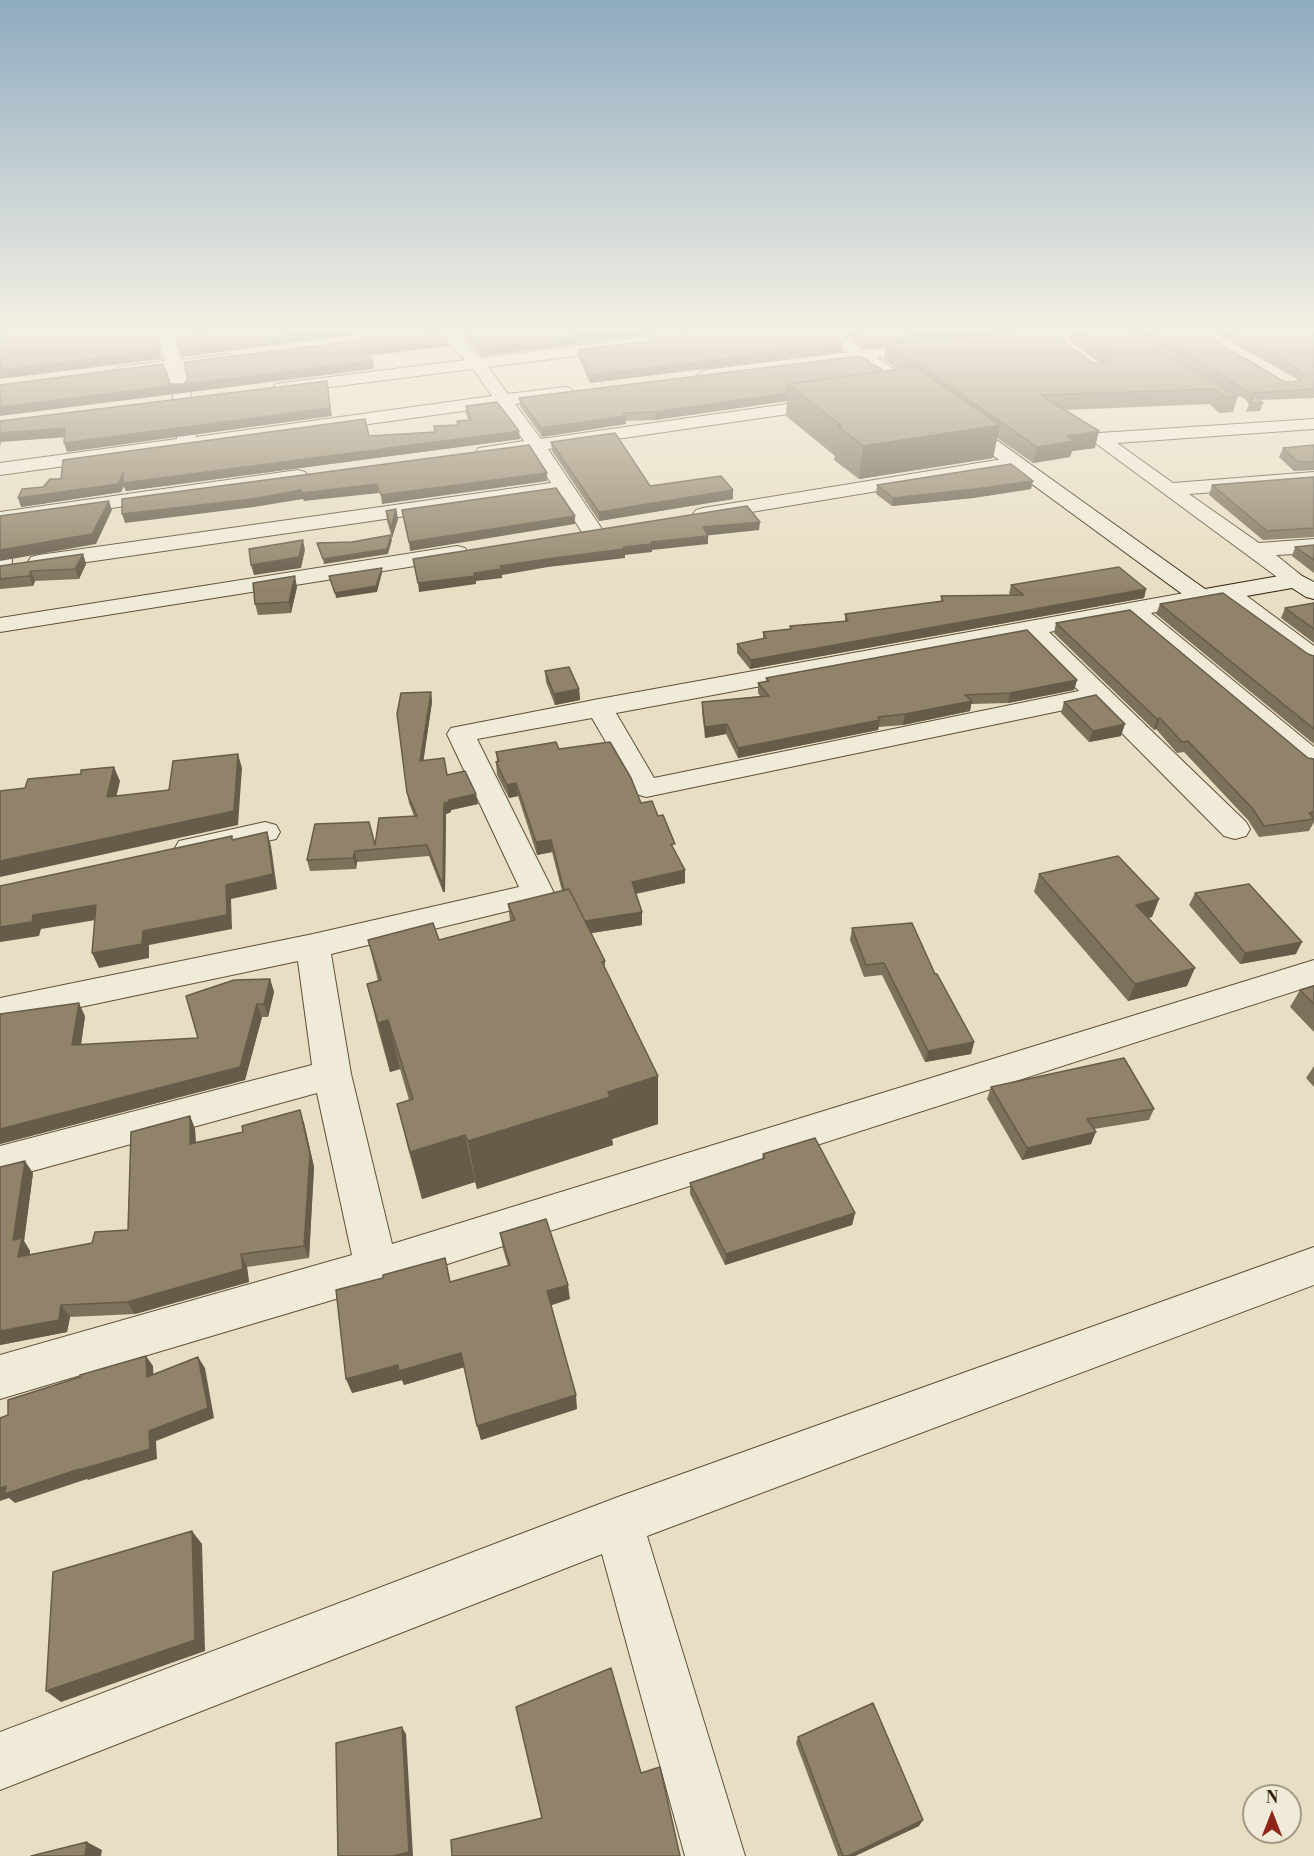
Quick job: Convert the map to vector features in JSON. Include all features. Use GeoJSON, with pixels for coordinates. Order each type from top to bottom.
{"type":"FeatureCollection","features":[{"type":"Feature","properties":{"kind":"street"},"geometry":{"type":"LineString","coordinates":[[184,417],[187,443],[196,477]]}},
{"type":"Feature","properties":{"kind":"street"},"geometry":{"type":"LineString","coordinates":[[0,469],[381,417]]}},
{"type":"Feature","properties":{"kind":"street"},"geometry":{"type":"LineString","coordinates":[[515,417],[593,532]]}},
{"type":"Feature","properties":{"kind":"street"},"geometry":{"type":"LineString","coordinates":[[466,454],[735,417]]}},
{"type":"Feature","properties":{"kind":"street"},"geometry":{"type":"LineString","coordinates":[[951,417],[1015,463],[1214,595],[1314,657]]}},
{"type":"Feature","properties":{"kind":"street"},"geometry":{"type":"LineString","coordinates":[[1314,424],[1099,439],[1314,592]]}},
{"type":"Feature","properties":{"kind":"street"},"geometry":{"type":"LineString","coordinates":[[687,517],[1015,463]]}},
{"type":"Feature","properties":{"kind":"street"},"geometry":{"type":"LineString","coordinates":[[315,474],[196,477],[2,518],[0,570],[175,541],[563,487]]}},
{"type":"Feature","properties":{"kind":"street"},"geometry":{"type":"LineString","coordinates":[[1169,489],[1314,478]]}},
{"type":"Feature","properties":{"kind":"street"},"geometry":{"type":"LineString","coordinates":[[572,535],[617,528]]}},
{"type":"Feature","properties":{"kind":"street"},"geometry":{"type":"LineString","coordinates":[[1253,550],[1314,546]]}},
{"type":"Feature","properties":{"kind":"street"},"geometry":{"type":"LineString","coordinates":[[0,625],[480,549]]}},
{"type":"Feature","properties":{"kind":"street"},"geometry":{"type":"LineString","coordinates":[[0,1011],[313,946],[538,894],[461,734],[1296,580]]}},
{"type":"Feature","properties":{"kind":"street"},"geometry":{"type":"LineString","coordinates":[[1133,610],[1314,761]]}},
{"type":"Feature","properties":{"kind":"street"},"geometry":{"type":"LineString","coordinates":[[1030,628],[1235,828]]}},
{"type":"Feature","properties":{"kind":"street"},"geometry":{"type":"LineString","coordinates":[[599,708],[646,788],[1099,695]]}},
{"type":"Feature","properties":{"kind":"street"},"geometry":{"type":"LineString","coordinates":[[161,854],[265,832]]}},
{"type":"Feature","properties":{"kind":"street"},"geometry":{"type":"LineString","coordinates":[[313,946],[332,1074],[376,1268]]}},
{"type":"Feature","properties":{"kind":"street"},"geometry":{"type":"LineString","coordinates":[[0,1377],[376,1268],[1314,972]]}},
{"type":"Feature","properties":{"kind":"street"},"geometry":{"type":"LineString","coordinates":[[0,1163],[332,1074]]}},
{"type":"Feature","properties":{"kind":"street"},"geometry":{"type":"LineString","coordinates":[[0,1761],[618,1522],[1314,1266]]}},
{"type":"Feature","properties":{"kind":"street"},"geometry":{"type":"LineString","coordinates":[[618,1522],[715,1856]]}},
{"type":"Feature","properties":{"kind":"building"},"geometry":{"type":"Polygon","coordinates":[[[36,417],[265,417],[64,443],[65,428],[0,433],[0,421],[36,417]]]}},
{"type":"Feature","properties":{"kind":"building"},"geometry":{"type":"Polygon","coordinates":[[[470,417],[508,417],[519,431],[123,483],[123,473],[118,484],[18,498],[22,489],[43,487],[50,479],[61,479],[63,460],[365,419],[369,436],[435,432],[434,426],[458,425],[457,421],[471,420],[470,417]]]}},
{"type":"Feature","properties":{"kind":"building"},"geometry":{"type":"Polygon","coordinates":[[[533,417],[622,417],[541,428],[533,417]]]}},
{"type":"Feature","properties":{"kind":"building"},"geometry":{"type":"Polygon","coordinates":[[[830,417],[988,417],[1000,425],[863,446],[838,426],[842,426],[830,417]]]}},
{"type":"Feature","properties":{"kind":"building"},"geometry":{"type":"Polygon","coordinates":[[[993,417],[1076,417],[1099,431],[1067,436],[1074,441],[1037,447],[993,417]]]}},
{"type":"Feature","properties":{"kind":"building"},"geometry":{"type":"Polygon","coordinates":[[[615,433],[650,486],[721,476],[733,490],[599,512],[551,442],[615,433]]]}},
{"type":"Feature","properties":{"kind":"building"},"geometry":{"type":"Polygon","coordinates":[[[529,445],[547,473],[381,495],[377,484],[302,493],[301,490],[252,499],[122,514],[122,499],[529,445]]]}},
{"type":"Feature","properties":{"kind":"building"},"geometry":{"type":"Polygon","coordinates":[[[1314,445],[1314,462],[1298,462],[1283,448],[1314,445]]]}},
{"type":"Feature","properties":{"kind":"building"},"geometry":{"type":"Polygon","coordinates":[[[1011,464],[1033,481],[893,498],[877,485],[1011,464]]]}},
{"type":"Feature","properties":{"kind":"building"},"geometry":{"type":"Polygon","coordinates":[[[1314,477],[1314,528],[1267,531],[1212,485],[1314,477]]]}},
{"type":"Feature","properties":{"kind":"building"},"geometry":{"type":"Polygon","coordinates":[[[556,488],[575,516],[409,542],[402,510],[556,488]]]}},
{"type":"Feature","properties":{"kind":"building"},"geometry":{"type":"Polygon","coordinates":[[[109,501],[92,534],[0,550],[0,516],[109,501]]]}},
{"type":"Feature","properties":{"kind":"building"},"geometry":{"type":"Polygon","coordinates":[[[747,506],[760,522],[703,527],[708,536],[651,542],[652,544],[623,547],[624,549],[500,566],[501,569],[474,573],[475,576],[418,583],[413,559],[747,506]]]}},
{"type":"Feature","properties":{"kind":"building"},"geometry":{"type":"Polygon","coordinates":[[[396,509],[391,528],[386,511],[396,509]]]}},
{"type":"Feature","properties":{"kind":"building"},"geometry":{"type":"Polygon","coordinates":[[[391,535],[387,549],[323,559],[317,543],[352,542],[391,535]]]}},
{"type":"Feature","properties":{"kind":"building"},"geometry":{"type":"Polygon","coordinates":[[[303,540],[299,557],[251,565],[249,549],[303,540]]]}},
{"type":"Feature","properties":{"kind":"building"},"geometry":{"type":"Polygon","coordinates":[[[1314,545],[1314,560],[1295,547],[1314,545]]]}},
{"type":"Feature","properties":{"kind":"building"},"geometry":{"type":"Polygon","coordinates":[[[83,554],[75,569],[31,571],[29,576],[0,579],[0,566],[83,554]]]}},
{"type":"Feature","properties":{"kind":"building"},"geometry":{"type":"Polygon","coordinates":[[[1119,567],[1146,589],[751,660],[737,644],[766,638],[763,632],[791,629],[790,626],[848,621],[845,614],[943,601],[941,596],[1024,595],[1011,585],[1119,567]]]}},
{"type":"Feature","properties":{"kind":"building"},"geometry":{"type":"Polygon","coordinates":[[[382,568],[376,586],[335,593],[329,576],[382,568]]]}},
{"type":"Feature","properties":{"kind":"building"},"geometry":{"type":"Polygon","coordinates":[[[295,576],[289,602],[255,604],[253,583],[295,576]]]}},
{"type":"Feature","properties":{"kind":"building"},"geometry":{"type":"Polygon","coordinates":[[[1223,593],[1314,656],[1314,729],[1160,604],[1223,593]]]}},
{"type":"Feature","properties":{"kind":"building"},"geometry":{"type":"Polygon","coordinates":[[[1314,603],[1314,629],[1285,608],[1314,603]]]}},
{"type":"Feature","properties":{"kind":"building"},"geometry":{"type":"Polygon","coordinates":[[[1130,610],[1308,758],[1314,759],[1314,812],[1309,813],[1314,819],[1264,826],[1253,809],[1188,741],[1182,742],[1160,718],[1157,719],[1056,623],[1130,610]]]}},
{"type":"Feature","properties":{"kind":"building"},"geometry":{"type":"Polygon","coordinates":[[[1027,630],[1077,680],[1010,693],[965,695],[972,701],[878,717],[880,720],[738,748],[727,724],[705,727],[702,702],[769,696],[758,683],[769,681],[766,678],[1027,630]]]}},
{"type":"Feature","properties":{"kind":"building"},"geometry":{"type":"Polygon","coordinates":[[[569,667],[579,689],[554,694],[545,671],[569,667]]]}},
{"type":"Feature","properties":{"kind":"building"},"geometry":{"type":"Polygon","coordinates":[[[431,692],[420,761],[444,758],[447,775],[465,771],[476,794],[444,803],[443,881],[441,881],[427,845],[355,851],[353,858],[307,860],[315,824],[369,822],[375,845],[379,818],[417,816],[407,793],[397,714],[401,693],[431,692]]]}},
{"type":"Feature","properties":{"kind":"building"},"geometry":{"type":"Polygon","coordinates":[[[1096,695],[1125,724],[1093,731],[1064,702],[1096,695]]]}},
{"type":"Feature","properties":{"kind":"building"},"geometry":{"type":"Polygon","coordinates":[[[556,742],[559,749],[610,742],[631,778],[641,803],[652,801],[658,816],[663,815],[675,844],[671,844],[685,870],[632,882],[642,912],[585,921],[569,889],[564,890],[551,840],[536,842],[516,783],[507,785],[496,762],[499,761],[496,752],[556,742]]]}},
{"type":"Feature","properties":{"kind":"building"},"geometry":{"type":"Polygon","coordinates":[[[238,754],[234,811],[0,861],[0,791],[25,788],[28,779],[81,774],[81,770],[114,767],[107,797],[169,790],[173,761],[238,754]]]}},
{"type":"Feature","properties":{"kind":"building"},"geometry":{"type":"Polygon","coordinates":[[[267,832],[273,874],[226,885],[227,915],[143,931],[142,944],[92,953],[96,905],[33,915],[32,922],[0,927],[0,886],[232,836],[232,840],[267,832]]]}},
{"type":"Feature","properties":{"kind":"building"},"geometry":{"type":"Polygon","coordinates":[[[1118,856],[1159,899],[1136,905],[1195,968],[1135,984],[1039,874],[1118,856]]]}},
{"type":"Feature","properties":{"kind":"building"},"geometry":{"type":"Polygon","coordinates":[[[1249,884],[1302,942],[1245,953],[1195,893],[1249,884]]]}},
{"type":"Feature","properties":{"kind":"building"},"geometry":{"type":"Polygon","coordinates":[[[569,889],[658,1076],[608,1092],[610,1097],[468,1141],[465,1135],[410,1152],[397,1104],[413,1099],[388,1020],[378,1023],[367,984],[381,980],[368,940],[433,923],[439,940],[515,920],[508,904],[569,889]]]}},
{"type":"Feature","properties":{"kind":"building"},"geometry":{"type":"Polygon","coordinates":[[[912,923],[935,974],[974,1042],[928,1051],[884,963],[866,965],[852,928],[912,923]]]}},
{"type":"Feature","properties":{"kind":"building"},"geometry":{"type":"Polygon","coordinates":[[[270,979],[264,1004],[257,1004],[240,1067],[0,1129],[0,1014],[79,1003],[72,1045],[198,1038],[186,996],[234,980],[270,979]]]}},
{"type":"Feature","properties":{"kind":"building"},"geometry":{"type":"Polygon","coordinates":[[[1314,986],[1314,1004],[1300,990],[1314,986]]]}},
{"type":"Feature","properties":{"kind":"building"},"geometry":{"type":"Polygon","coordinates":[[[1124,1058],[1154,1109],[1087,1119],[1096,1132],[1027,1148],[991,1087],[1124,1058]]]}},
{"type":"Feature","properties":{"kind":"building"},"geometry":{"type":"Polygon","coordinates":[[[300,1110],[310,1154],[304,1246],[241,1254],[243,1269],[127,1302],[61,1305],[59,1320],[0,1331],[0,1167],[25,1161],[13,1240],[22,1238],[18,1257],[92,1243],[95,1232],[128,1230],[131,1132],[190,1116],[190,1144],[243,1132],[242,1126],[300,1110]]]}},
{"type":"Feature","properties":{"kind":"building"},"geometry":{"type":"Polygon","coordinates":[[[815,1138],[855,1213],[726,1254],[690,1183],[765,1158],[763,1154],[815,1138]]]}},
{"type":"Feature","properties":{"kind":"building"},"geometry":{"type":"Polygon","coordinates":[[[546,1219],[568,1285],[547,1291],[576,1395],[477,1426],[461,1353],[399,1371],[398,1365],[346,1379],[336,1290],[445,1258],[450,1282],[510,1265],[500,1233],[546,1219]]]}},
{"type":"Feature","properties":{"kind":"building"},"geometry":{"type":"Polygon","coordinates":[[[146,1356],[147,1377],[198,1357],[208,1408],[149,1431],[150,1449],[79,1469],[5,1494],[6,1486],[0,1488],[0,1418],[8,1415],[8,1400],[80,1377],[80,1375],[146,1356]]]}},
{"type":"Feature","properties":{"kind":"building"},"geometry":{"type":"Polygon","coordinates":[[[192,1531],[195,1640],[46,1691],[53,1572],[192,1531]]]}},
{"type":"Feature","properties":{"kind":"building"},"geometry":{"type":"Polygon","coordinates":[[[611,1668],[641,1773],[660,1767],[680,1856],[452,1856],[451,1840],[542,1818],[516,1707],[611,1668]]]}},
{"type":"Feature","properties":{"kind":"building"},"geometry":{"type":"Polygon","coordinates":[[[873,1703],[923,1820],[848,1856],[843,1856],[798,1737],[873,1703]]]}},
{"type":"Feature","properties":{"kind":"building"},"geometry":{"type":"Polygon","coordinates":[[[402,1727],[409,1852],[393,1856],[338,1856],[336,1743],[402,1727]]]}},
{"type":"Feature","properties":{"kind":"building"},"geometry":{"type":"Polygon","coordinates":[[[87,1842],[85,1856],[31,1856],[87,1842]]]}}]}
